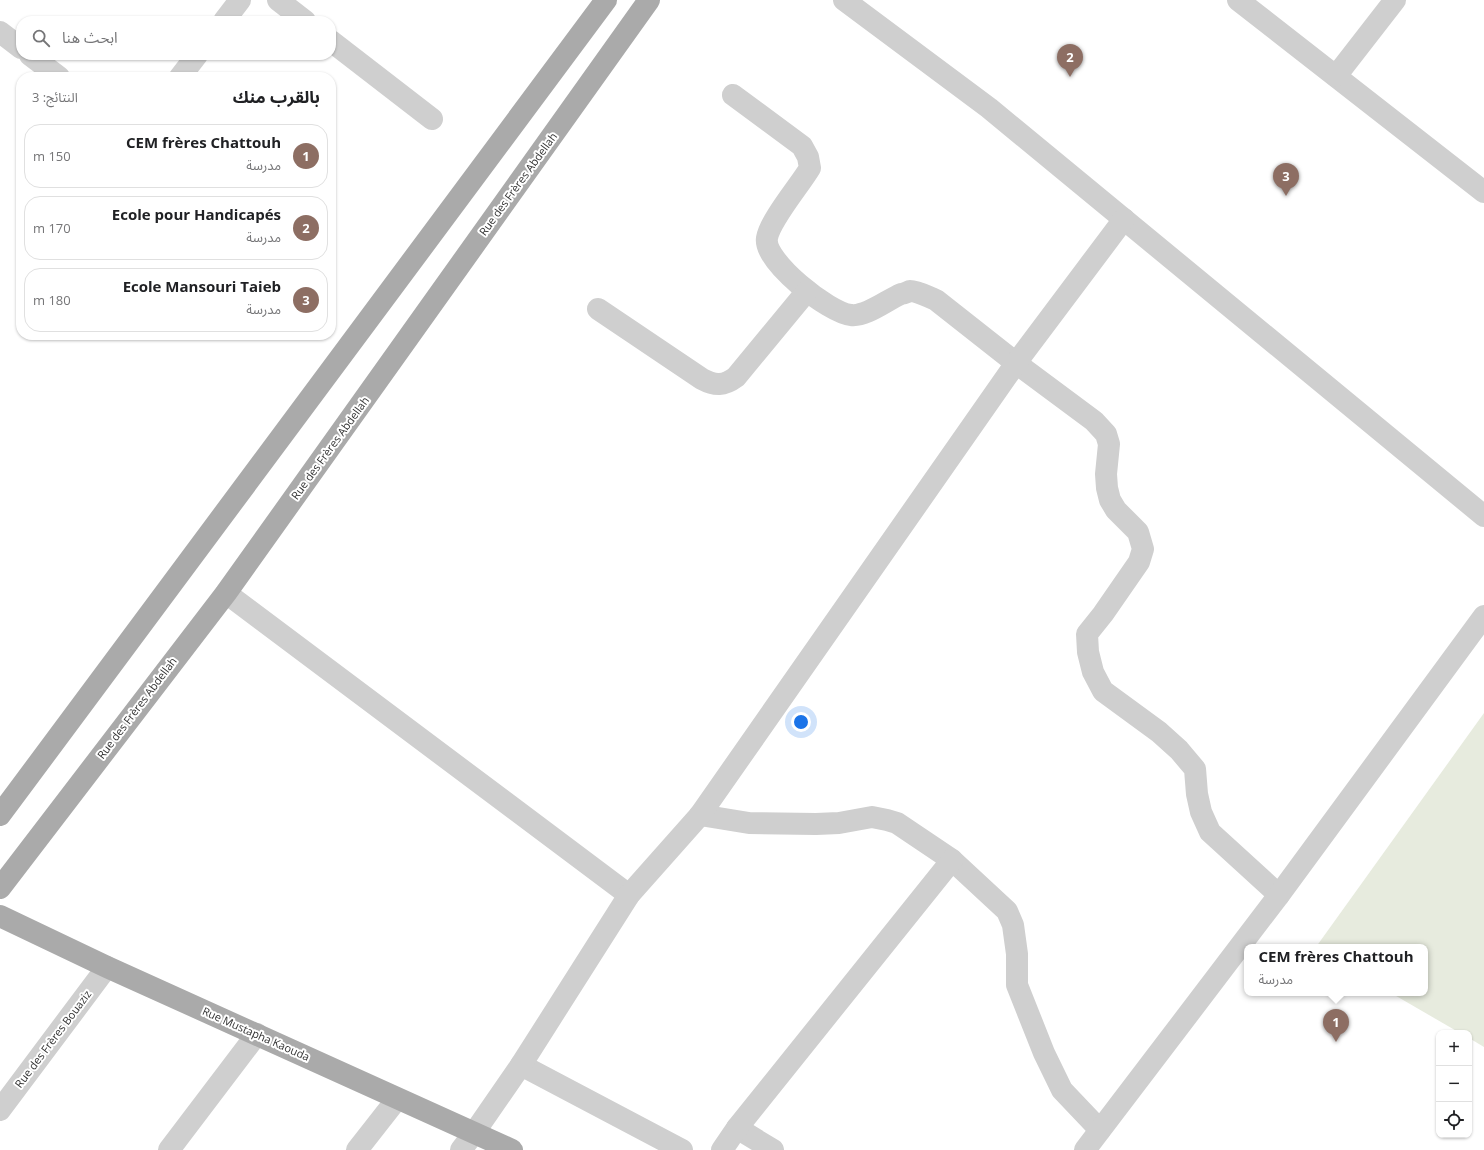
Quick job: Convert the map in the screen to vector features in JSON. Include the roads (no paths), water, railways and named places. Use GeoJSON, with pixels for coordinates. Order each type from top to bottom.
{"type":"FeatureCollection","features":[{"type":"Feature","properties":{"kind":"main road"},"geometry":{"type":"LineString","coordinates":[[0,816],[606,0]]}},
{"type":"Feature","properties":{"kind":"main road","name":"Rue des Frères Abdellah"},"geometry":{"type":"LineString","coordinates":[[0,888],[226,594],[649,0]]}},
{"type":"Feature","properties":{"kind":"main road","name":"Rue Mustapha Kaouda"},"geometry":{"type":"LineString","coordinates":[[0,916],[107,967],[512,1150]]}},
{"type":"Feature","properties":{"kind":"street"},"geometry":{"type":"LineString","coordinates":[[228,16],[240,0]]}},
{"type":"Feature","properties":{"kind":"street"},"geometry":{"type":"LineString","coordinates":[[278,0],[299,16]]}},
{"type":"Feature","properties":{"kind":"street"},"geometry":{"type":"LineString","coordinates":[[844,0],[989,108],[1484,516]]}},
{"type":"Feature","properties":{"kind":"street"},"geometry":{"type":"LineString","coordinates":[[1238,0],[1484,192]]}},
{"type":"Feature","properties":{"kind":"street"},"geometry":{"type":"LineString","coordinates":[[1336,76],[1395,0]]}},
{"type":"Feature","properties":{"kind":"street"},"geometry":{"type":"LineString","coordinates":[[0,32],[16,44]]}},
{"type":"Feature","properties":{"kind":"street"},"geometry":{"type":"LineString","coordinates":[[336,45],[432,119]]}},
{"type":"Feature","properties":{"kind":"street"},"geometry":{"type":"LineString","coordinates":[[37,60],[52,72]]}},
{"type":"Feature","properties":{"kind":"street"},"geometry":{"type":"LineString","coordinates":[[184,72],[193,60]]}},
{"type":"Feature","properties":{"kind":"street"},"geometry":{"type":"LineString","coordinates":[[733,95],[802,146],[808,157],[810,168],[771,227],[767,239],[770,253],[779,265],[807,291],[840,311],[851,315],[862,314],[910,291],[936,300],[1016,363],[1094,421],[1106,434],[1109,444],[1106,474],[1110,500],[1116,510],[1138,532],[1142,540],[1143,549],[1138,562],[1103,614],[1087,634],[1088,652],[1093,672],[1104,691],[1159,732],[1179,750],[1195,769],[1197,794],[1201,812],[1210,832],[1279,895]]}},
{"type":"Feature","properties":{"kind":"street"},"geometry":{"type":"LineString","coordinates":[[461,1150],[521,1065],[629,895],[700,815],[1016,363],[1124,219]]}},
{"type":"Feature","properties":{"kind":"street"},"geometry":{"type":"LineString","coordinates":[[598,309],[702,379],[709,383],[722,384],[729,382],[736,377],[807,291]]}},
{"type":"Feature","properties":{"kind":"street"},"geometry":{"type":"LineString","coordinates":[[226,594],[629,895]]}},
{"type":"Feature","properties":{"kind":"street"},"geometry":{"type":"LineString","coordinates":[[1085,1150],[1279,895],[1484,616]]}},
{"type":"Feature","properties":{"kind":"street"},"geometry":{"type":"LineString","coordinates":[[700,815],[749,823],[816,824],[839,823],[872,817],[897,823],[952,860],[1007,911],[1013,925],[1017,954],[1017,985],[1044,1053],[1062,1090],[1100,1130]]}},
{"type":"Feature","properties":{"kind":"street"},"geometry":{"type":"LineString","coordinates":[[722,1150],[737,1128],[952,860]]}},
{"type":"Feature","properties":{"kind":"street","name":"Rue des Frères Bouaziz"},"geometry":{"type":"LineString","coordinates":[[0,1110],[107,967]]}},
{"type":"Feature","properties":{"kind":"street"},"geometry":{"type":"LineString","coordinates":[[168,1150],[257,1034]]}},
{"type":"Feature","properties":{"kind":"street"},"geometry":{"type":"LineString","coordinates":[[521,1065],[682,1150]]}},
{"type":"Feature","properties":{"kind":"street"},"geometry":{"type":"LineString","coordinates":[[357,1150],[397,1099]]}},
{"type":"Feature","properties":{"kind":"street"},"geometry":{"type":"LineString","coordinates":[[737,1128],[772,1150]]}},
{"type":"Feature","properties":{"kind":"place","name":"Ecole pour Handicapés"},"geometry":{"type":"Point","coordinates":[1070,77]}},
{"type":"Feature","properties":{"kind":"place","name":"Ecole Mansouri Taieb"},"geometry":{"type":"Point","coordinates":[1286,196]}},
{"type":"Feature","properties":{"kind":"place","name":"CEM frères Chattouh"},"geometry":{"type":"Point","coordinates":[1336,1042]}}]}
